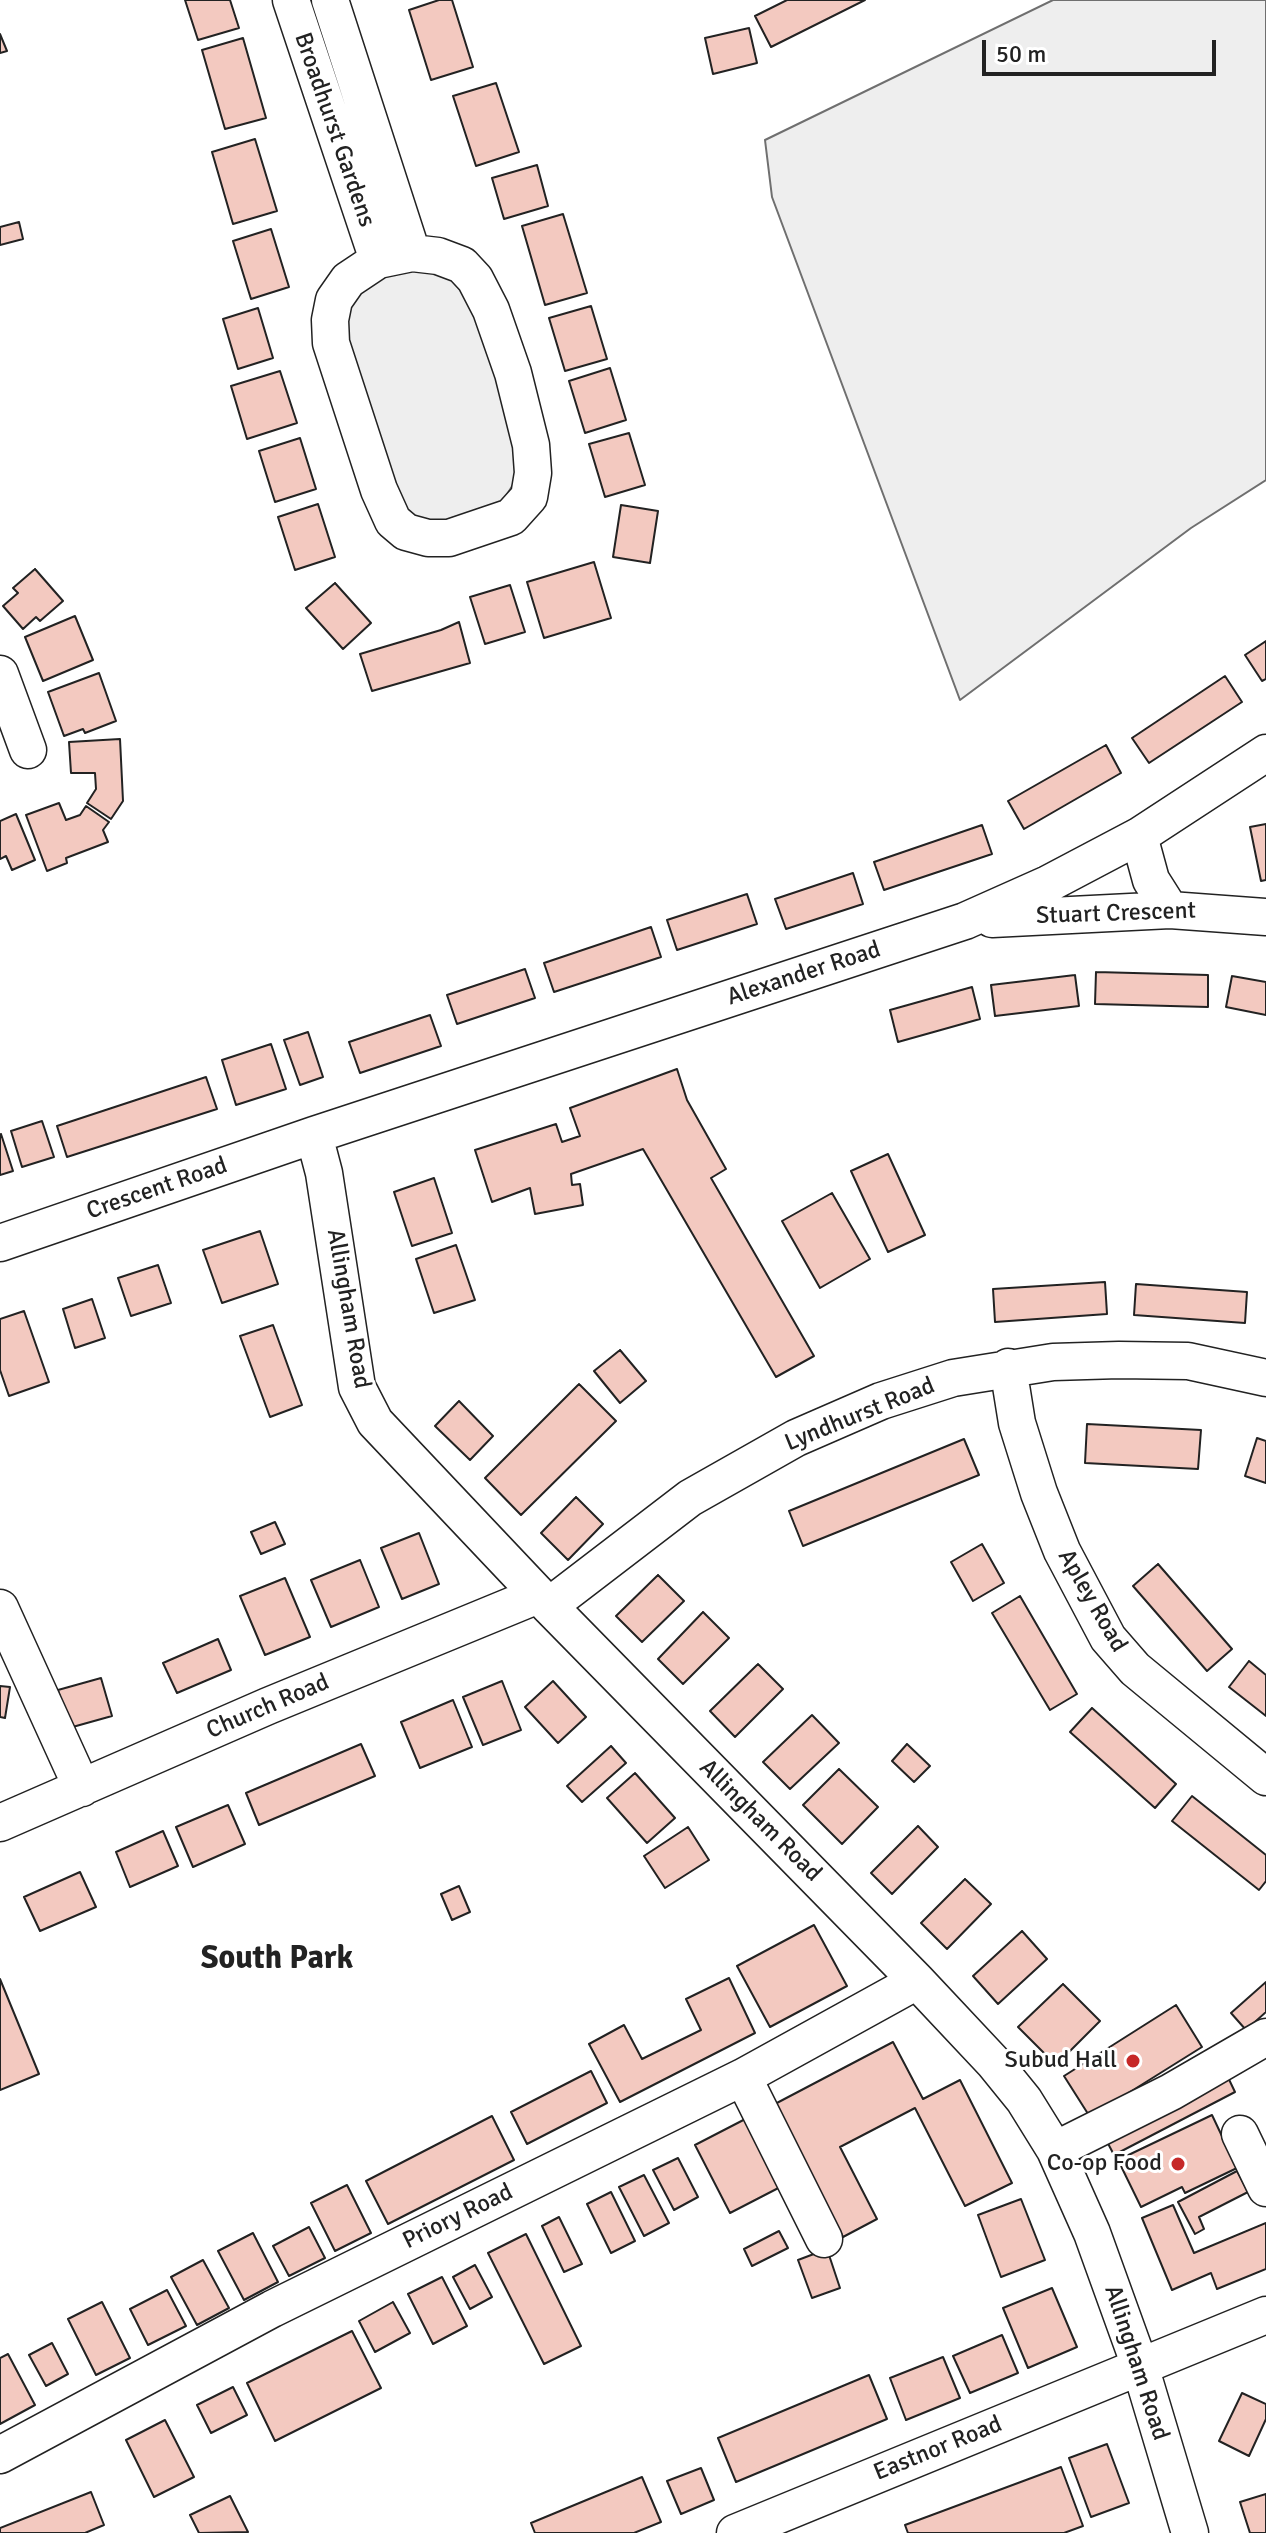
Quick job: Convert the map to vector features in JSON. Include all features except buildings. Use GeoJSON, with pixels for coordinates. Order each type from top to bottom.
{"type":"FeatureCollection","features":[{"type":"Feature","properties":{"kind":"street","name":"Broadhurst Gardens"},"geometry":{"type":"LineString","coordinates":[[291,0],[395,257]]}},
{"type":"Feature","properties":{"kind":"street","name":"Broadhurst Gardens"},"geometry":{"type":"LineString","coordinates":[[330,0],[395,257]]}},
{"type":"Feature","properties":{"kind":"street","name":"Broadhurst Gardens"},"geometry":{"type":"LineString","coordinates":[[438,256],[462,265],[475,279],[491,310],[513,373],[531,445],[533,473],[529,497],[511,517],[449,538],[428,538],[406,532],[393,521],[379,490],[331,343],[330,320],[334,300],[348,280],[395,257],[438,256]]}},
{"type":"Feature","properties":{"kind":"street"},"geometry":{"type":"LineString","coordinates":[[3,691],[28,750]]}},
{"type":"Feature","properties":{"kind":"street","name":"Alexander Road"},"geometry":{"type":"LineString","coordinates":[[314,1135],[965,921],[1048,884],[1139,836],[1266,753]]}},
{"type":"Feature","properties":{"kind":"street"},"geometry":{"type":"LineString","coordinates":[[1139,836],[1151,880],[1170,910]]}},
{"type":"Feature","properties":{"kind":"street","name":"Stuart Crescent"},"geometry":{"type":"LineString","coordinates":[[965,921],[1170,910],[1266,917]]}},
{"type":"Feature","properties":{"kind":"street","name":"Crescent Road"},"geometry":{"type":"LineString","coordinates":[[0,1243],[314,1135]]}},
{"type":"Feature","properties":{"kind":"street","name":"Allingham Road"},"geometry":{"type":"LineString","coordinates":[[314,1135],[324,1173],[357,1387],[375,1422],[543,1601],[917,1981],[994,2063],[1024,2100],[1055,2150],[1092,2233],[1140,2366],[1190,2533]]}},
{"type":"Feature","properties":{"kind":"street","name":"Lyndhurst Road"},"geometry":{"type":"LineString","coordinates":[[543,1601],[690,1498],[796,1438],[881,1401],[953,1378],[1053,1362],[1119,1360],[1188,1361],[1266,1378]]}},
{"type":"Feature","properties":{"kind":"street","name":"Apley Road"},"geometry":{"type":"LineString","coordinates":[[1008,1367],[1017,1423],[1039,1493],[1062,1551],[1108,1638],[1135,1669],[1266,1777]]}},
{"type":"Feature","properties":{"kind":"street","name":"Church Road"},"geometry":{"type":"LineString","coordinates":[[0,1823],[268,1706],[543,1601]]}},
{"type":"Feature","properties":{"kind":"street"},"geometry":{"type":"LineString","coordinates":[[0,1608],[82,1788]]}},
{"type":"Feature","properties":{"kind":"street","name":"Priory Road"},"geometry":{"type":"LineString","coordinates":[[0,2455],[272,2309],[743,2077],[917,1981]]}},
{"type":"Feature","properties":{"kind":"street"},"geometry":{"type":"LineString","coordinates":[[1055,2150],[1171,2092],[1266,2037]]}},
{"type":"Feature","properties":{"kind":"street"},"geometry":{"type":"LineString","coordinates":[[743,2077],[824,2239]]}},
{"type":"Feature","properties":{"kind":"street"},"geometry":{"type":"LineString","coordinates":[[1240,2134],[1266,2188]]}},
{"type":"Feature","properties":{"kind":"street","name":"Eastnor Road"},"geometry":{"type":"LineString","coordinates":[[735,2533],[1266,2315]]}},
{"type":"Feature","properties":{"kind":"shaded area"},"geometry":{"type":"Polygon","coordinates":[[[1053,0],[1266,0],[1266,480],[1191,528],[960,700],[772,197],[765,140],[1053,0]]]}},
{"type":"Feature","properties":{"kind":"shaded area"},"geometry":{"type":"Polygon","coordinates":[[[399,268],[439,269],[468,294],[519,441],[514,483],[503,501],[464,525],[424,522],[403,508],[386,489],[345,326],[348,309],[357,293],[399,268]]]}},
{"type":"Feature","properties":{"kind":"place","name":"Subud Hall"},"geometry":{"type":"Point","coordinates":[1133,2061]}},
{"type":"Feature","properties":{"kind":"place","name":"Co-op Food"},"geometry":{"type":"Point","coordinates":[1178,2164]}},
{"type":"Feature","properties":{"kind":"district","name":"South Park"},"geometry":{"type":"Point","coordinates":[277,1960]}}]}
